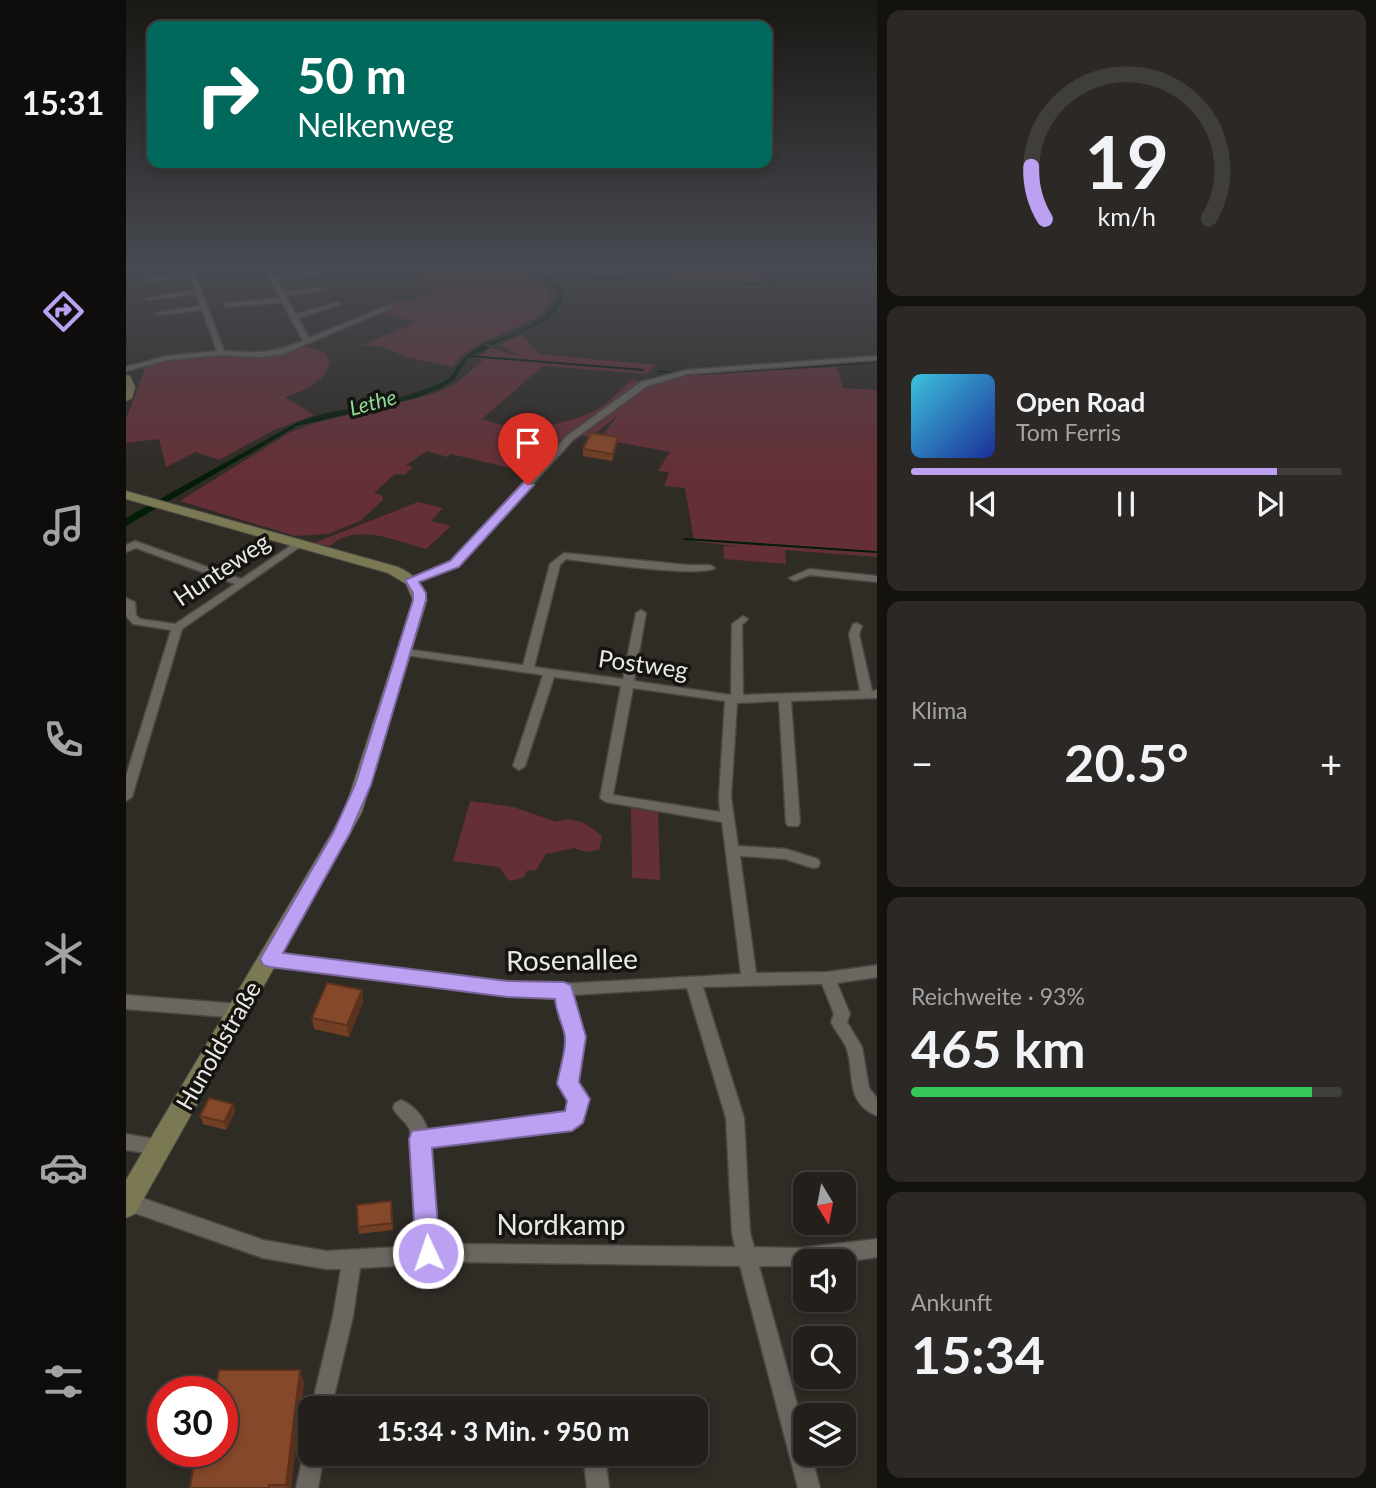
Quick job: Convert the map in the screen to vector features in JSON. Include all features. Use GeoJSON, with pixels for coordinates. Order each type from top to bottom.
{"type":"FeatureCollection","features":[{"type":"Feature","properties":{"kind":"street"},"geometry":{"type":"LineString","coordinates":[[215,335],[221,353]]}},
{"type":"Feature","properties":{"kind":"street"},"geometry":{"type":"LineString","coordinates":[[304,335],[307,341]]}},
{"type":"Feature","properties":{"kind":"street"},"geometry":{"type":"LineString","coordinates":[[126,369],[154,359],[221,353],[260,355],[283,352],[321,335]]}},
{"type":"Feature","properties":{"kind":"street"},"geometry":{"type":"LineString","coordinates":[[126,495],[149,504],[393,570],[412,580],[454,564],[570,438],[644,384],[687,372],[877,358]]}},
{"type":"Feature","properties":{"kind":"street"},"geometry":{"type":"LineString","coordinates":[[126,378],[130,387],[126,398]]}},
{"type":"Feature","properties":{"kind":"street"},"geometry":{"type":"LineString","coordinates":[[126,549],[135,544],[242,583]]}},
{"type":"Feature","properties":{"kind":"street","name":"Hunteweg"},"geometry":{"type":"LineString","coordinates":[[126,797],[177,628],[299,544]]}},
{"type":"Feature","properties":{"kind":"street"},"geometry":{"type":"LineString","coordinates":[[528,669],[555,564],[561,552],[688,568],[710,568]]}},
{"type":"Feature","properties":{"kind":"street"},"geometry":{"type":"LineString","coordinates":[[794,578],[808,572],[877,579]]}},
{"type":"Feature","properties":{"kind":"street","name":"Hunoldstraße"},"geometry":{"type":"LineString","coordinates":[[127,1204],[352,812],[405,652],[419,600],[419,593],[412,580]]}},
{"type":"Feature","properties":{"kind":"street"},"geometry":{"type":"LineString","coordinates":[[126,601],[130,602],[131,615],[137,622],[177,628]]}},
{"type":"Feature","properties":{"kind":"street"},"geometry":{"type":"LineString","coordinates":[[641,613],[606,798],[726,818]]}},
{"type":"Feature","properties":{"kind":"street"},"geometry":{"type":"LineString","coordinates":[[743,619],[737,624],[726,818],[748,979]]}},
{"type":"Feature","properties":{"kind":"street"},"geometry":{"type":"LineString","coordinates":[[857,626],[854,634],[872,695]]}},
{"type":"Feature","properties":{"kind":"street","name":"Postweg"},"geometry":{"type":"LineString","coordinates":[[405,652],[734,699],[872,695]]}},
{"type":"Feature","properties":{"kind":"street"},"geometry":{"type":"LineString","coordinates":[[519,766],[550,672]]}},
{"type":"Feature","properties":{"kind":"street"},"geometry":{"type":"LineString","coordinates":[[785,699],[793,823]]}},
{"type":"Feature","properties":{"kind":"street"},"geometry":{"type":"LineString","coordinates":[[731,851],[786,854],[813,863]]}},
{"type":"Feature","properties":{"kind":"street","name":"Rosenallee"},"geometry":{"type":"LineString","coordinates":[[270,959],[507,989],[564,991],[693,981],[827,978],[877,971]]}},
{"type":"Feature","properties":{"kind":"street"},"geometry":{"type":"LineString","coordinates":[[827,978],[842,1014],[839,1022],[853,1046],[856,1079],[870,1105],[877,1109]]}},
{"type":"Feature","properties":{"kind":"street"},"geometry":{"type":"LineString","coordinates":[[693,981],[735,1118],[741,1233],[808,1488]]}},
{"type":"Feature","properties":{"kind":"street"},"geometry":{"type":"LineString","coordinates":[[420,1139],[572,1121],[579,1099],[568,1084],[575,1037],[574,1025],[568,1020],[564,991]]}},
{"type":"Feature","properties":{"kind":"street"},"geometry":{"type":"LineString","coordinates":[[126,1002],[239,1011]]}},
{"type":"Feature","properties":{"kind":"street"},"geometry":{"type":"LineString","coordinates":[[401,1108],[414,1119],[420,1139],[428,1253]]}},
{"type":"Feature","properties":{"kind":"street"},"geometry":{"type":"LineString","coordinates":[[126,1142],[160,1147]]}},
{"type":"Feature","properties":{"kind":"street","name":"Nordkamp"},"geometry":{"type":"LineString","coordinates":[[127,1204],[263,1249],[305,1258],[351,1259],[428,1253],[800,1257],[877,1248]]}},
{"type":"Feature","properties":{"kind":"street"},"geometry":{"type":"LineString","coordinates":[[323,1396],[331,1355],[344,1323],[351,1259]]}},
{"type":"Feature","properties":{"kind":"street"},"geometry":{"type":"LineString","coordinates":[[307,1488],[311,1466]]}},
{"type":"Feature","properties":{"kind":"street"},"geometry":{"type":"LineString","coordinates":[[595,1466],[598,1488]]}},
{"type":"Feature","properties":{"kind":"shaded area"},"geometry":{"type":"Polygon","coordinates":[[[385,335],[499,335],[470,350],[453,367],[406,357],[380,346],[360,346],[385,335]]]}},
{"type":"Feature","properties":{"kind":"shaded area"},"geometry":{"type":"Polygon","coordinates":[[[513,335],[492,345],[487,343],[513,335]]]}},
{"type":"Feature","properties":{"kind":"shaded area"},"geometry":{"type":"Polygon","coordinates":[[[522,335],[539,354],[656,365],[646,374],[543,366],[482,419],[511,426],[556,424],[598,409],[631,380],[640,381],[567,438],[535,474],[427,451],[406,465],[413,467],[404,475],[395,474],[374,493],[382,495],[383,500],[360,521],[328,534],[295,536],[180,501],[289,433],[315,423],[433,394],[457,383],[483,360],[475,358],[491,348],[520,356],[499,345],[522,335]]]}},
{"type":"Feature","properties":{"kind":"shaded area"},"geometry":{"type":"Polygon","coordinates":[[[483,344],[490,348],[468,357],[454,380],[443,387],[416,398],[297,426],[126,526],[126,518],[298,422],[322,414],[390,401],[437,385],[449,378],[466,356],[483,344]]]}},
{"type":"Feature","properties":{"kind":"shaded area"},"geometry":{"type":"Polygon","coordinates":[[[301,345],[324,352],[330,362],[319,380],[285,397],[314,415],[274,430],[219,460],[196,452],[166,467],[159,439],[126,443],[126,419],[147,363],[218,353],[260,355],[301,345]]]}},
{"type":"Feature","properties":{"kind":"shaded area"},"geometry":{"type":"Polygon","coordinates":[[[837,367],[843,388],[877,390],[877,557],[785,550],[786,564],[724,559],[723,546],[741,547],[694,541],[685,488],[664,486],[669,472],[658,471],[670,452],[600,439],[618,415],[591,437],[580,435],[642,386],[679,375],[837,367]]]}},
{"type":"Feature","properties":{"kind":"shaded area"},"geometry":{"type":"Polygon","coordinates":[[[418,502],[443,508],[431,521],[451,526],[426,549],[364,534],[352,535],[330,546],[314,543],[418,502]]]}},
{"type":"Feature","properties":{"kind":"shaded area"},"geometry":{"type":"Polygon","coordinates":[[[470,801],[514,807],[556,822],[575,820],[602,836],[599,850],[586,852],[574,848],[546,854],[536,870],[527,871],[523,878],[509,881],[499,867],[453,861],[470,801]]]}},
{"type":"Feature","properties":{"kind":"shaded area"},"geometry":{"type":"Polygon","coordinates":[[[631,808],[658,812],[660,880],[632,878],[631,808]]]}},
{"type":"Feature","properties":{"kind":"building"},"geometry":{"type":"Polygon","coordinates":[[[591,433],[618,437],[613,454],[583,449],[591,433]]]}},
{"type":"Feature","properties":{"kind":"building"},"geometry":{"type":"Polygon","coordinates":[[[327,983],[362,990],[347,1025],[312,1018],[327,983]]]}},
{"type":"Feature","properties":{"kind":"building"},"geometry":{"type":"Polygon","coordinates":[[[209,1098],[233,1104],[224,1122],[200,1116],[209,1098]]]}},
{"type":"Feature","properties":{"kind":"building"},"geometry":{"type":"Polygon","coordinates":[[[391,1201],[392,1223],[358,1227],[357,1205],[391,1201]]]}},
{"type":"Feature","properties":{"kind":"building"},"geometry":{"type":"Polygon","coordinates":[[[219,1370],[300,1370],[286,1485],[269,1485],[269,1488],[190,1488],[193,1467],[238,1467],[238,1376],[218,1376],[219,1370]]]}},
{"type":"Feature","properties":{"kind":"waterway"},"geometry":{"type":"LineString","coordinates":[[126,338],[126,343]]}},
{"type":"Feature","properties":{"kind":"waterway"},"geometry":{"type":"LineString","coordinates":[[469,356],[644,370]]}},
{"type":"Feature","properties":{"kind":"waterway"},"geometry":{"type":"LineString","coordinates":[[699,374],[877,362]]}},
{"type":"Feature","properties":{"kind":"waterway"},"geometry":{"type":"LineString","coordinates":[[659,371],[673,373]]}},
{"type":"Feature","properties":{"kind":"waterway"},"geometry":{"type":"LineString","coordinates":[[684,375],[689,375]]}},
{"type":"Feature","properties":{"kind":"waterway"},"geometry":{"type":"LineString","coordinates":[[685,539],[876,552]]}},
{"type":"Feature","properties":{"kind":"route"},"geometry":{"type":"LineString","coordinates":[[428,1253],[420,1139],[572,1121],[575,1116],[579,1099],[568,1084],[573,1061],[574,1025],[568,1020],[564,991],[507,989],[270,959],[341,833],[363,785],[419,600],[419,593],[412,580],[454,564],[528,485]]}},
{"type":"Feature","properties":{"kind":"water label","name":"Lethe"},"geometry":{"type":"Point","coordinates":[373,403]}}]}
